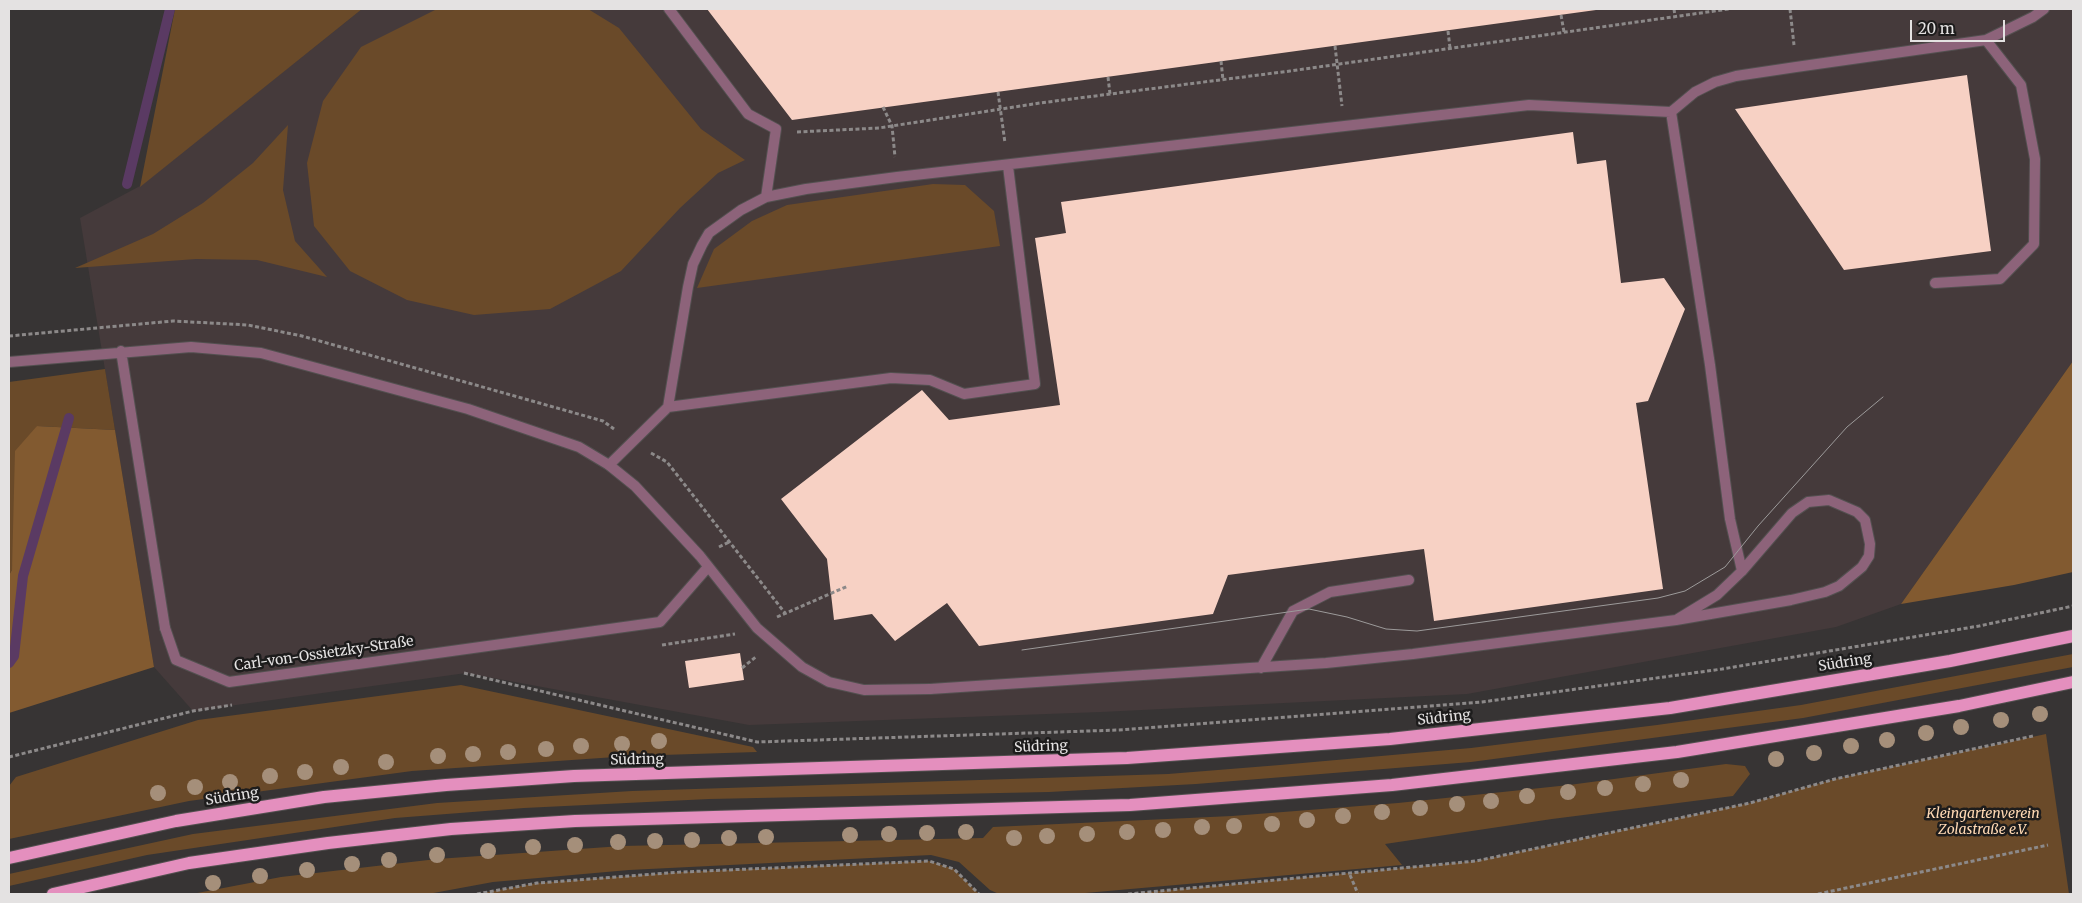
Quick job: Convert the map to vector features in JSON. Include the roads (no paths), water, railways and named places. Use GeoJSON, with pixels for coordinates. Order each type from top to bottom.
{"type":"FeatureCollection","features":[{"type":"Feature","properties":{"kind":"main road","name":"Südring"},"geometry":{"type":"LineString","coordinates":[[9,858],[176,821],[324,797],[446,785],[574,776],[1127,758],[1390,739],[1670,708],[1950,661],[2073,636]]}},
{"type":"Feature","properties":{"kind":"main road"},"geometry":{"type":"LineString","coordinates":[[53,894],[189,863],[328,843],[451,829],[585,821],[1130,805],[1392,785],[1677,752],[1959,706],[2073,682]]}},
{"type":"Feature","properties":{"kind":"street"},"geometry":{"type":"LineString","coordinates":[[669,9],[748,114],[776,128],[766,197]]}},
{"type":"Feature","properties":{"kind":"street"},"geometry":{"type":"LineString","coordinates":[[609,465],[668,407],[693,264],[709,233],[741,210],[766,197],[806,189],[897,177],[1008,166],[1529,105],[1671,112],[1695,92],[1715,82],[1736,76],[1986,40],[2033,17],[2044,9]]}},
{"type":"Feature","properties":{"kind":"street"},"geometry":{"type":"LineString","coordinates":[[1935,283],[2000,279],[2034,244],[2035,159],[2021,85],[1986,40]]}},
{"type":"Feature","properties":{"kind":"street"},"geometry":{"type":"LineString","coordinates":[[1671,112],[1709,356],[1730,519],[1742,571]]}},
{"type":"Feature","properties":{"kind":"street"},"geometry":{"type":"LineString","coordinates":[[668,407],[891,378],[930,380],[964,394],[1035,384],[1008,166]]}},
{"type":"Feature","properties":{"kind":"street"},"geometry":{"type":"LineString","coordinates":[[9,362],[190,347],[261,352],[468,409],[580,447],[609,465],[635,486],[708,567],[757,628],[802,667],[828,682],[864,690],[930,689],[1261,668],[1413,654],[1676,620],[1791,600],[1826,592],[1839,586],[1862,567],[1868,556],[1870,544],[1865,520],[1857,512],[1829,500],[1808,502],[1792,513],[1742,571],[1717,595],[1676,620]]}},
{"type":"Feature","properties":{"kind":"street","name":"Carl-von-Ossietzky-Straße"},"geometry":{"type":"LineString","coordinates":[[121,352],[166,628],[176,660],[229,682],[660,622],[708,567]]}},
{"type":"Feature","properties":{"kind":"street"},"geometry":{"type":"LineString","coordinates":[[1261,668],[1293,611],[1330,592],[1409,580]]}},
{"type":"Feature","properties":{"kind":"waterway"},"geometry":{"type":"LineString","coordinates":[[127,184],[170,9]]}},
{"type":"Feature","properties":{"kind":"waterway"},"geometry":{"type":"LineString","coordinates":[[9,663],[14,656],[23,576],[69,418]]}},
{"type":"Feature","properties":{"kind":"tram line"},"geometry":{"type":"LineString","coordinates":[[1022,650],[1309,609],[1347,617],[1386,629],[1417,631],[1658,598],[1685,591],[1725,567],[1758,526],[1847,427],[1883,397]]}},
{"type":"Feature","properties":{"kind":"park label","name":"Kleingartenverein Zolastraße e.V."},"geometry":{"type":"Point","coordinates":[1983,822]}}]}
